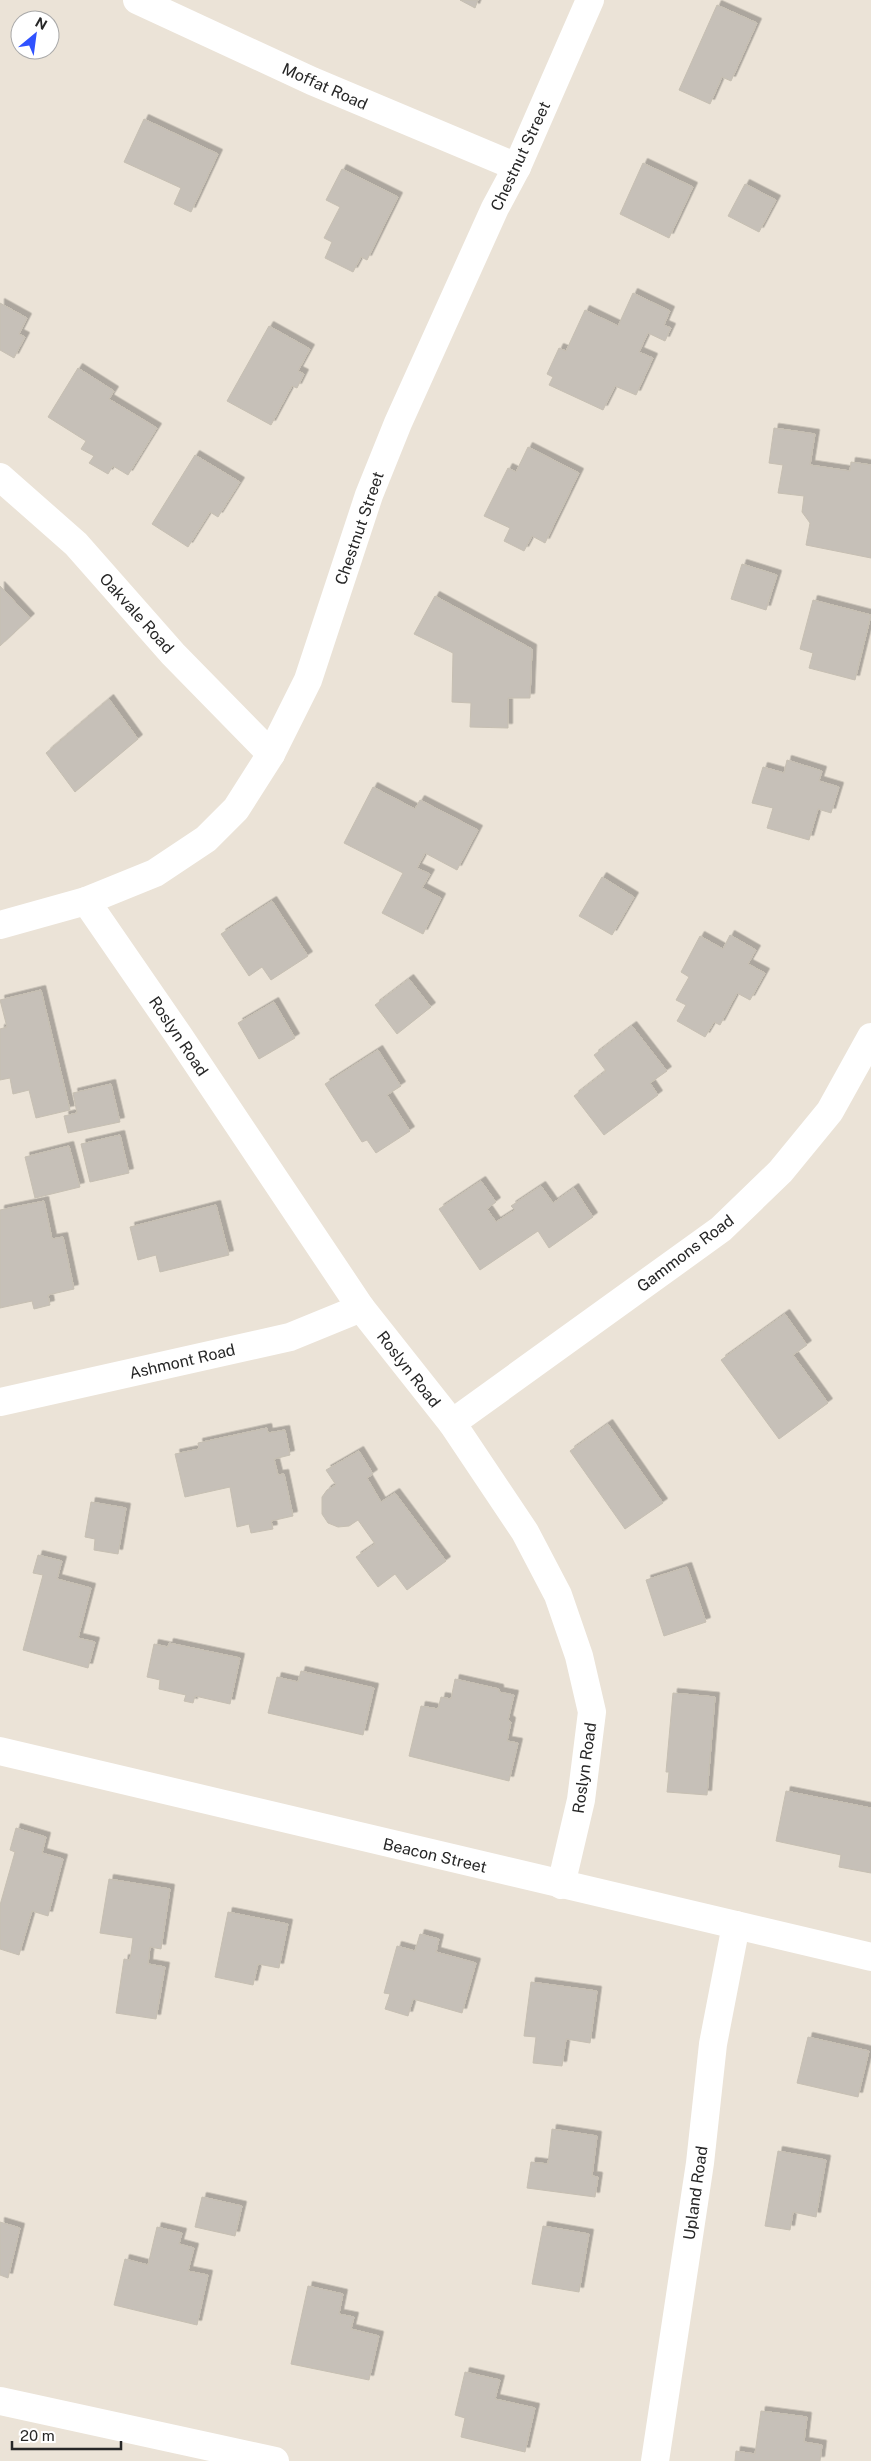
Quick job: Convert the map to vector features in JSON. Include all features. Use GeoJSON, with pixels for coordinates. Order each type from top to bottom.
{"type":"FeatureCollection","features":[{"type":"Feature","properties":{"kind":"street","name":"Moffat Road"},"geometry":{"type":"LineString","coordinates":[[137,0],[312,81],[517,167]]}},
{"type":"Feature","properties":{"kind":"street","name":"Chestnut Street"},"geometry":{"type":"LineString","coordinates":[[0,925],[86,901],[155,873],[206,839],[236,809],[271,754],[308,680],[369,495],[398,423],[495,208],[517,167],[590,0]]}},
{"type":"Feature","properties":{"kind":"street","name":"Oakvale Road"},"geometry":{"type":"LineString","coordinates":[[0,477],[76,544],[173,654],[271,754]]}},
{"type":"Feature","properties":{"kind":"street","name":"Roslyn Road"},"geometry":{"type":"LineString","coordinates":[[86,901],[180,1036],[361,1308],[452,1423],[525,1532],[558,1596],[579,1656],[592,1712],[581,1800],[561,1885]]}},
{"type":"Feature","properties":{"kind":"street","name":"Gammons Road"},"geometry":{"type":"LineString","coordinates":[[452,1423],[721,1228],[780,1172],[830,1111],[871,1037]]}},
{"type":"Feature","properties":{"kind":"street","name":"Ashmont Road"},"geometry":{"type":"LineString","coordinates":[[0,1402],[290,1337],[361,1308]]}},
{"type":"Feature","properties":{"kind":"street","name":"Beacon Street"},"geometry":{"type":"LineString","coordinates":[[0,1751],[871,1957]]}},
{"type":"Feature","properties":{"kind":"street","name":"Upland Road"},"geometry":{"type":"LineString","coordinates":[[655,2461],[700,2164],[713,2044],[736,1925]]}},
{"type":"Feature","properties":{"kind":"street"},"geometry":{"type":"LineString","coordinates":[[0,2401],[275,2461]]}},
{"type":"Feature","properties":{"kind":"building"},"geometry":{"type":"Polygon","coordinates":[[[460,0],[478,0],[475,8],[460,0]]]}},
{"type":"Feature","properties":{"kind":"building"},"geometry":{"type":"Polygon","coordinates":[[[717,5],[757,23],[731,81],[722,77],[710,104],[679,90],[717,5]]]}},
{"type":"Feature","properties":{"kind":"building"},"geometry":{"type":"Polygon","coordinates":[[[144,119],[218,154],[191,212],[174,204],[181,188],[124,162],[144,119]]]}},
{"type":"Feature","properties":{"kind":"building"},"geometry":{"type":"Polygon","coordinates":[[[643,163],[693,187],[669,238],[620,214],[643,163]]]}},
{"type":"Feature","properties":{"kind":"building"},"geometry":{"type":"Polygon","coordinates":[[[342,169],[398,197],[367,260],[361,257],[353,272],[325,258],[332,242],[324,238],[340,207],[326,200],[342,169]]]}},
{"type":"Feature","properties":{"kind":"building"},"geometry":{"type":"Polygon","coordinates":[[[745,184],[776,200],[759,232],[728,216],[745,184]]]}},
{"type":"Feature","properties":{"kind":"building"},"geometry":{"type":"Polygon","coordinates":[[[633,293],[670,311],[664,325],[671,328],[665,341],[648,333],[639,352],[653,358],[636,395],[615,386],[603,410],[549,385],[553,377],[547,374],[559,348],[566,351],[585,310],[618,326],[633,293]]]}},
{"type":"Feature","properties":{"kind":"building"},"geometry":{"type":"Polygon","coordinates":[[[0,303],[27,318],[19,334],[25,337],[14,358],[0,350],[0,303]]]}},
{"type":"Feature","properties":{"kind":"building"},"geometry":{"type":"Polygon","coordinates":[[[269,326],[310,349],[298,371],[304,374],[297,388],[292,386],[271,425],[227,401],[269,326]]]}},
{"type":"Feature","properties":{"kind":"building"},"geometry":{"type":"Polygon","coordinates":[[[78,368],[114,391],[109,399],[157,428],[128,475],[113,466],[108,474],[89,463],[94,456],[81,449],[86,441],[48,417],[78,368]]]}},
{"type":"Feature","properties":{"kind":"building"},"geometry":{"type":"Polygon","coordinates":[[[774,428],[815,434],[810,465],[850,471],[851,462],[871,465],[871,558],[806,545],[810,523],[802,512],[804,496],[778,493],[783,465],[769,463],[774,428]]]}},
{"type":"Feature","properties":{"kind":"building"},"geometry":{"type":"Polygon","coordinates":[[[528,447],[579,473],[545,543],[532,536],[524,551],[504,541],[510,528],[484,516],[508,468],[516,472],[528,447]]]}},
{"type":"Feature","properties":{"kind":"building"},"geometry":{"type":"Polygon","coordinates":[[[195,455],[240,482],[218,517],[210,512],[188,547],[152,524],[195,455]]]}},
{"type":"Feature","properties":{"kind":"building"},"geometry":{"type":"Polygon","coordinates":[[[742,564],[777,575],[766,610],[731,599],[742,564]]]}},
{"type":"Feature","properties":{"kind":"building"},"geometry":{"type":"Polygon","coordinates":[[[0,586],[30,618],[0,646],[0,586]]]}},
{"type":"Feature","properties":{"kind":"building"},"geometry":{"type":"Polygon","coordinates":[[[435,596],[532,649],[530,698],[508,698],[508,728],[470,727],[471,703],[452,702],[453,653],[414,634],[435,596]]]}},
{"type":"Feature","properties":{"kind":"building"},"geometry":{"type":"Polygon","coordinates":[[[813,600],[871,615],[855,680],[809,668],[813,653],[800,649],[813,600]]]}},
{"type":"Feature","properties":{"kind":"building"},"geometry":{"type":"Polygon","coordinates":[[[109,699],[138,739],[75,792],[46,753],[109,699]]]}},
{"type":"Feature","properties":{"kind":"building"},"geometry":{"type":"Polygon","coordinates":[[[787,760],[822,771],[819,781],[839,787],[831,813],[818,809],[809,840],[767,828],[773,808],[752,803],[763,767],[784,773],[787,760]]]}},
{"type":"Feature","properties":{"kind":"building"},"geometry":{"type":"Polygon","coordinates":[[[373,787],[415,809],[420,800],[478,830],[457,870],[425,853],[417,868],[430,874],[422,888],[441,898],[423,934],[382,913],[403,873],[344,843],[373,787]]]}},
{"type":"Feature","properties":{"kind":"building"},"geometry":{"type":"Polygon","coordinates":[[[602,877],[634,897],[612,935],[579,916],[602,877]]]}},
{"type":"Feature","properties":{"kind":"building"},"geometry":{"type":"Polygon","coordinates":[[[272,901],[308,956],[271,980],[262,967],[249,976],[221,934],[272,901]]]}},
{"type":"Feature","properties":{"kind":"building"},"geometry":{"type":"Polygon","coordinates":[[[730,935],[756,950],[748,964],[765,973],[750,1000],[737,993],[720,1025],[714,1022],[705,1037],[677,1021],[686,1005],[676,1000],[689,977],[681,972],[700,936],[723,949],[730,935]]]}},
{"type":"Feature","properties":{"kind":"building"},"geometry":{"type":"Polygon","coordinates":[[[409,979],[431,1007],[397,1034],[375,1005],[409,979]]]}},
{"type":"Feature","properties":{"kind":"building"},"geometry":{"type":"Polygon","coordinates":[[[41,990],[70,1110],[36,1118],[29,1090],[13,1094],[10,1078],[0,1080],[0,1029],[7,1027],[0,1000],[41,990]]]}},
{"type":"Feature","properties":{"kind":"building"},"geometry":{"type":"Polygon","coordinates":[[[274,1002],[295,1038],[259,1059],[238,1023],[274,1002]]]}},
{"type":"Feature","properties":{"kind":"building"},"geometry":{"type":"Polygon","coordinates":[[[632,1026],[667,1071],[650,1083],[658,1095],[604,1135],[574,1096],[606,1071],[594,1055],[632,1026]]]}},
{"type":"Feature","properties":{"kind":"building"},"geometry":{"type":"Polygon","coordinates":[[[378,1050],[401,1086],[387,1095],[410,1131],[376,1153],[367,1140],[362,1142],[325,1084],[378,1050]]]}},
{"type":"Feature","properties":{"kind":"building"},"geometry":{"type":"Polygon","coordinates":[[[111,1084],[120,1122],[68,1133],[64,1116],[77,1113],[73,1093],[111,1084]]]}},
{"type":"Feature","properties":{"kind":"building"},"geometry":{"type":"Polygon","coordinates":[[[120,1135],[129,1173],[90,1182],[81,1144],[120,1135]]]}},
{"type":"Feature","properties":{"kind":"building"},"geometry":{"type":"Polygon","coordinates":[[[69,1146],[80,1187],[35,1198],[25,1157],[69,1146]]]}},
{"type":"Feature","properties":{"kind":"building"},"geometry":{"type":"Polygon","coordinates":[[[481,1181],[496,1202],[487,1209],[496,1222],[515,1210],[511,1206],[541,1186],[553,1203],[574,1188],[593,1217],[549,1248],[538,1231],[480,1270],[439,1209],[481,1181]]]}},
{"type":"Feature","properties":{"kind":"building"},"geometry":{"type":"Polygon","coordinates":[[[44,1201],[52,1239],[63,1237],[74,1289],[48,1295],[50,1305],[34,1309],[32,1301],[0,1308],[0,1210],[44,1201]]]}},
{"type":"Feature","properties":{"kind":"building"},"geometry":{"type":"Polygon","coordinates":[[[216,1205],[229,1255],[160,1272],[156,1255],[138,1260],[130,1227],[216,1205]]]}},
{"type":"Feature","properties":{"kind":"building"},"geometry":{"type":"Polygon","coordinates":[[[785,1314],[807,1345],[793,1355],[828,1403],[779,1439],[721,1360],[785,1314]]]}},
{"type":"Feature","properties":{"kind":"building"},"geometry":{"type":"Polygon","coordinates":[[[608,1424],[663,1503],[625,1529],[570,1451],[608,1424]]]}},
{"type":"Feature","properties":{"kind":"building"},"geometry":{"type":"Polygon","coordinates":[[[267,1428],[268,1433],[285,1430],[290,1455],[274,1459],[278,1475],[284,1474],[293,1516],[271,1521],[273,1529],[251,1533],[249,1524],[237,1527],[230,1487],[185,1497],[175,1454],[199,1449],[198,1443],[267,1428]]]}},
{"type":"Feature","properties":{"kind":"building"},"geometry":{"type":"Polygon","coordinates":[[[359,1451],[373,1474],[367,1478],[381,1502],[395,1493],[446,1561],[407,1590],[395,1574],[378,1587],[356,1557],[375,1544],[358,1520],[349,1526],[338,1527],[328,1523],[322,1514],[322,1497],[327,1490],[336,1485],[326,1470],[359,1451]]]}},
{"type":"Feature","properties":{"kind":"building"},"geometry":{"type":"Polygon","coordinates":[[[91,1502],[126,1508],[118,1554],[94,1550],[95,1539],[85,1537],[91,1502]]]}},
{"type":"Feature","properties":{"kind":"building"},"geometry":{"type":"Polygon","coordinates":[[[38,1555],[62,1561],[57,1579],[91,1588],[78,1638],[95,1642],[88,1668],[23,1650],[43,1575],[33,1573],[38,1555]]]}},
{"type":"Feature","properties":{"kind":"building"},"geometry":{"type":"Polygon","coordinates":[[[687,1567],[706,1622],[664,1636],[646,1580],[687,1567]]]}},
{"type":"Feature","properties":{"kind":"building"},"geometry":{"type":"Polygon","coordinates":[[[169,1643],[240,1658],[230,1704],[195,1696],[193,1703],[184,1701],[186,1695],[159,1689],[160,1680],[147,1677],[154,1644],[168,1647],[169,1643]]]}},
{"type":"Feature","properties":{"kind":"building"},"geometry":{"type":"Polygon","coordinates":[[[301,1671],[374,1688],[363,1735],[268,1713],[277,1677],[298,1682],[301,1671]]]}},
{"type":"Feature","properties":{"kind":"building"},"geometry":{"type":"Polygon","coordinates":[[[455,1679],[499,1689],[499,1692],[514,1695],[508,1720],[511,1722],[507,1741],[518,1743],[509,1781],[409,1756],[421,1706],[438,1709],[441,1697],[451,1699],[455,1679]]]}},
{"type":"Feature","properties":{"kind":"building"},"geometry":{"type":"Polygon","coordinates":[[[673,1693],[715,1697],[707,1795],[667,1792],[669,1772],[666,1772],[673,1693]]]}},
{"type":"Feature","properties":{"kind":"building"},"geometry":{"type":"Polygon","coordinates":[[[786,1791],[871,1808],[871,1873],[839,1867],[841,1855],[776,1841],[786,1791]]]}},
{"type":"Feature","properties":{"kind":"building"},"geometry":{"type":"Polygon","coordinates":[[[16,1828],[46,1837],[42,1853],[63,1859],[48,1916],[32,1911],[19,1955],[0,1949],[0,1905],[15,1852],[10,1850],[16,1828]]]}},
{"type":"Feature","properties":{"kind":"building"},"geometry":{"type":"Polygon","coordinates":[[[109,1879],[170,1889],[161,1949],[150,1947],[148,1964],[165,1967],[156,2019],[116,2013],[124,1959],[130,1960],[133,1938],[100,1933],[109,1879]]]}},
{"type":"Feature","properties":{"kind":"building"},"geometry":{"type":"Polygon","coordinates":[[[228,1912],[288,1924],[279,1968],[258,1964],[253,1985],[215,1977],[228,1912]]]}},
{"type":"Feature","properties":{"kind":"building"},"geometry":{"type":"Polygon","coordinates":[[[420,1934],[439,1939],[436,1952],[476,1963],[462,2013],[413,1999],[408,2016],[385,2009],[390,1994],[384,1993],[397,1946],[415,1951],[420,1934]]]}},
{"type":"Feature","properties":{"kind":"building"},"geometry":{"type":"Polygon","coordinates":[[[531,1982],[597,1991],[590,2043],[566,2039],[562,2066],[533,2063],[536,2037],[524,2036],[531,1982]]]}},
{"type":"Feature","properties":{"kind":"building"},"geometry":{"type":"Polygon","coordinates":[[[808,2037],[869,2051],[858,2097],[797,2083],[808,2037]]]}},
{"type":"Feature","properties":{"kind":"building"},"geometry":{"type":"Polygon","coordinates":[[[552,2129],[597,2136],[592,2176],[598,2177],[595,2197],[527,2188],[531,2162],[548,2164],[552,2129]]]}},
{"type":"Feature","properties":{"kind":"building"},"geometry":{"type":"Polygon","coordinates":[[[778,2151],[826,2160],[816,2217],[793,2212],[790,2230],[765,2226],[778,2151]]]}},
{"type":"Feature","properties":{"kind":"building"},"geometry":{"type":"Polygon","coordinates":[[[202,2197],[242,2206],[235,2236],[195,2227],[202,2197]]]}},
{"type":"Feature","properties":{"kind":"building"},"geometry":{"type":"Polygon","coordinates":[[[0,2222],[20,2228],[8,2278],[0,2275],[0,2222]]]}},
{"type":"Feature","properties":{"kind":"building"},"geometry":{"type":"Polygon","coordinates":[[[543,2226],[589,2234],[579,2292],[532,2284],[543,2226]]]}},
{"type":"Feature","properties":{"kind":"building"},"geometry":{"type":"Polygon","coordinates":[[[157,2227],[182,2233],[179,2244],[194,2248],[188,2271],[208,2275],[197,2325],[114,2305],[125,2259],[148,2265],[157,2227]]]}},
{"type":"Feature","properties":{"kind":"building"},"geometry":{"type":"Polygon","coordinates":[[[308,2286],[343,2294],[339,2314],[354,2317],[351,2329],[379,2336],[369,2380],[291,2364],[308,2286]]]}},
{"type":"Feature","properties":{"kind":"building"},"geometry":{"type":"Polygon","coordinates":[[[465,2372],[500,2380],[495,2399],[535,2408],[525,2452],[461,2437],[465,2418],[455,2415],[465,2372]]]}},
{"type":"Feature","properties":{"kind":"building"},"geometry":{"type":"Polygon","coordinates":[[[761,2411],[807,2417],[804,2442],[822,2445],[820,2461],[735,2461],[736,2451],[755,2454],[761,2411]]]}}]}
